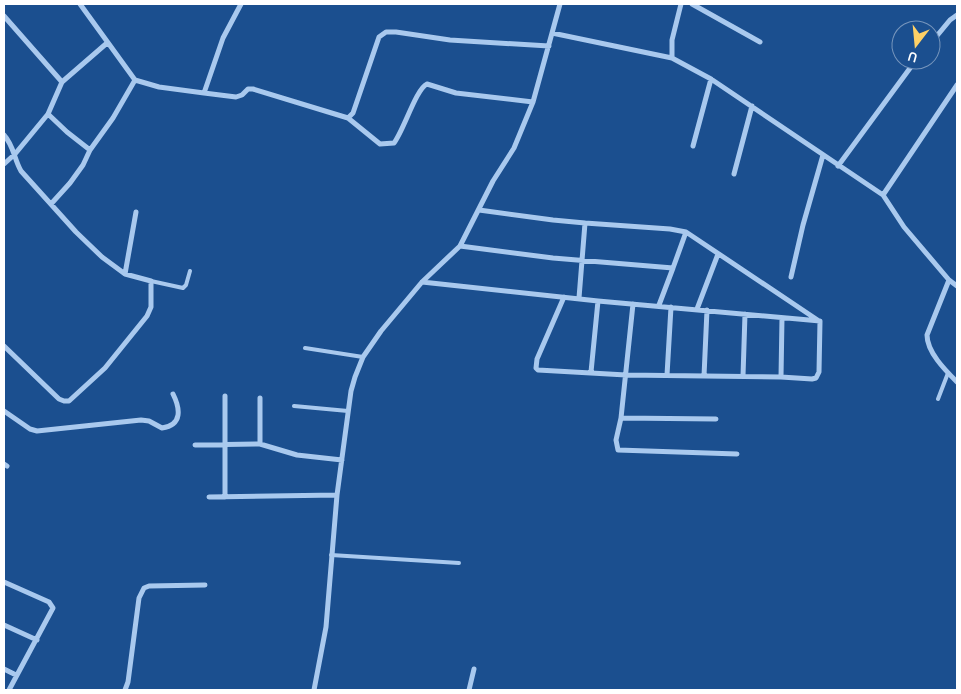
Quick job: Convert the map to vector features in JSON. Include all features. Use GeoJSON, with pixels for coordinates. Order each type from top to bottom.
{"type":"FeatureCollection","features":[{"type":"Feature","properties":{"kind":"street"},"geometry":{"type":"LineString","coordinates":[[80,4],[135,80],[152,86],[236,98],[251,88],[348,118],[380,144],[394,143],[400,135],[423,86],[427,84],[456,93],[532,102]]}},
{"type":"Feature","properties":{"kind":"street"},"geometry":{"type":"LineString","coordinates":[[204,93],[223,38],[241,4]]}},
{"type":"Feature","properties":{"kind":"street"},"geometry":{"type":"LineString","coordinates":[[314,690],[326,627],[337,495],[348,411],[355,377],[363,357],[381,331],[422,282],[460,246],[493,181],[514,148],[532,102],[550,46],[560,4]]}},
{"type":"Feature","properties":{"kind":"street"},"geometry":{"type":"LineString","coordinates":[[672,58],[672,40],[681,4]]}},
{"type":"Feature","properties":{"kind":"street"},"geometry":{"type":"LineString","coordinates":[[692,4],[760,42]]}},
{"type":"Feature","properties":{"kind":"street"},"geometry":{"type":"LineString","coordinates":[[941,31],[957,15]]}},
{"type":"Feature","properties":{"kind":"street"},"geometry":{"type":"LineString","coordinates":[[4,16],[62,82]]}},
{"type":"Feature","properties":{"kind":"street"},"geometry":{"type":"LineString","coordinates":[[348,118],[353,113],[379,37],[386,32],[450,40],[550,46]]}},
{"type":"Feature","properties":{"kind":"street"},"geometry":{"type":"LineString","coordinates":[[552,33],[672,58],[711,78],[883,195],[904,228],[949,280],[957,286]]}},
{"type":"Feature","properties":{"kind":"street"},"geometry":{"type":"LineString","coordinates":[[4,164],[15,154],[48,114],[62,82],[107,43]]}},
{"type":"Feature","properties":{"kind":"street"},"geometry":{"type":"LineString","coordinates":[[838,166],[909,70]]}},
{"type":"Feature","properties":{"kind":"street"},"geometry":{"type":"LineString","coordinates":[[693,146],[711,78]]}},
{"type":"Feature","properties":{"kind":"street"},"geometry":{"type":"LineString","coordinates":[[51,204],[70,184],[83,165],[90,150],[113,118],[135,80]]}},
{"type":"Feature","properties":{"kind":"street"},"geometry":{"type":"LineString","coordinates":[[883,195],[957,86]]}},
{"type":"Feature","properties":{"kind":"street"},"geometry":{"type":"LineString","coordinates":[[734,174],[752,106]]}},
{"type":"Feature","properties":{"kind":"street"},"geometry":{"type":"LineString","coordinates":[[48,114],[90,150]]}},
{"type":"Feature","properties":{"kind":"street"},"geometry":{"type":"LineString","coordinates":[[4,135],[9,140],[21,171],[102,257],[125,274],[151,281],[151,307],[147,316],[105,368],[69,400],[59,399],[4,346]]}},
{"type":"Feature","properties":{"kind":"street"},"geometry":{"type":"LineString","coordinates":[[791,277],[803,225],[824,155]]}},
{"type":"Feature","properties":{"kind":"street"},"geometry":{"type":"LineString","coordinates":[[479,210],[553,220],[670,229],[686,232],[820,321]]}},
{"type":"Feature","properties":{"kind":"street"},"geometry":{"type":"LineString","coordinates":[[125,274],[136,212]]}},
{"type":"Feature","properties":{"kind":"street"},"geometry":{"type":"LineString","coordinates":[[579,298],[585,223]]}},
{"type":"Feature","properties":{"kind":"street"},"geometry":{"type":"LineString","coordinates":[[659,305],[686,232]]}},
{"type":"Feature","properties":{"kind":"street"},"geometry":{"type":"LineString","coordinates":[[460,246],[583,261],[673,268]]}},
{"type":"Feature","properties":{"kind":"street"},"geometry":{"type":"LineString","coordinates":[[698,309],[718,254]]}},
{"type":"Feature","properties":{"kind":"street"},"geometry":{"type":"LineString","coordinates":[[949,280],[927,334],[927,342],[948,373],[957,382]]}},
{"type":"Feature","properties":{"kind":"street"},"geometry":{"type":"LineString","coordinates":[[422,282],[598,301],[671,306],[820,321]]}},
{"type":"Feature","properties":{"kind":"street"},"geometry":{"type":"LineString","coordinates":[[564,297],[537,359],[536,368],[546,371],[626,375],[743,376],[812,379],[819,375],[820,321]]}},
{"type":"Feature","properties":{"kind":"street"},"geometry":{"type":"LineString","coordinates":[[591,372],[598,301]]}},
{"type":"Feature","properties":{"kind":"street"},"geometry":{"type":"LineString","coordinates":[[633,304],[621,418],[616,440],[618,450],[737,454]]}},
{"type":"Feature","properties":{"kind":"street"},"geometry":{"type":"LineString","coordinates":[[667,375],[671,306]]}},
{"type":"Feature","properties":{"kind":"street"},"geometry":{"type":"LineString","coordinates":[[704,376],[707,310]]}},
{"type":"Feature","properties":{"kind":"street"},"geometry":{"type":"LineString","coordinates":[[743,376],[745,314]]}},
{"type":"Feature","properties":{"kind":"street"},"geometry":{"type":"LineString","coordinates":[[781,377],[782,318]]}},
{"type":"Feature","properties":{"kind":"street"},"geometry":{"type":"LineString","coordinates":[[4,411],[30,429],[37,431],[140,420],[162,428],[174,423],[178,417],[179,410],[173,394]]}},
{"type":"Feature","properties":{"kind":"street"},"geometry":{"type":"LineString","coordinates":[[225,396],[225,497]]}},
{"type":"Feature","properties":{"kind":"street"},"geometry":{"type":"LineString","coordinates":[[260,398],[260,444]]}},
{"type":"Feature","properties":{"kind":"street"},"geometry":{"type":"LineString","coordinates":[[621,418],[716,419]]}},
{"type":"Feature","properties":{"kind":"street"},"geometry":{"type":"LineString","coordinates":[[195,445],[260,444],[297,456],[342,460]]}},
{"type":"Feature","properties":{"kind":"street"},"geometry":{"type":"LineString","coordinates":[[209,497],[337,495]]}},
{"type":"Feature","properties":{"kind":"street"},"geometry":{"type":"LineString","coordinates":[[4,582],[52,604],[52,613],[9,690]]}},
{"type":"Feature","properties":{"kind":"street"},"geometry":{"type":"LineString","coordinates":[[125,690],[128,682],[139,598],[144,588],[150,586],[205,585]]}},
{"type":"Feature","properties":{"kind":"street"},"geometry":{"type":"LineString","coordinates":[[4,626],[37,640]]}},
{"type":"Feature","properties":{"kind":"street"},"geometry":{"type":"LineString","coordinates":[[4,669],[16,675]]}},
{"type":"Feature","properties":{"kind":"street"},"geometry":{"type":"LineString","coordinates":[[469,690],[474,669]]}},
{"type":"Feature","properties":{"kind":"lane"},"geometry":{"type":"LineString","coordinates":[[151,281],[184,288],[190,271]]}},
{"type":"Feature","properties":{"kind":"lane"},"geometry":{"type":"LineString","coordinates":[[305,348],[363,357]]}},
{"type":"Feature","properties":{"kind":"lane"},"geometry":{"type":"LineString","coordinates":[[938,399],[948,373]]}},
{"type":"Feature","properties":{"kind":"lane"},"geometry":{"type":"LineString","coordinates":[[294,406],[348,411]]}},
{"type":"Feature","properties":{"kind":"lane"},"geometry":{"type":"LineString","coordinates":[[331,555],[459,563]]}}]}
